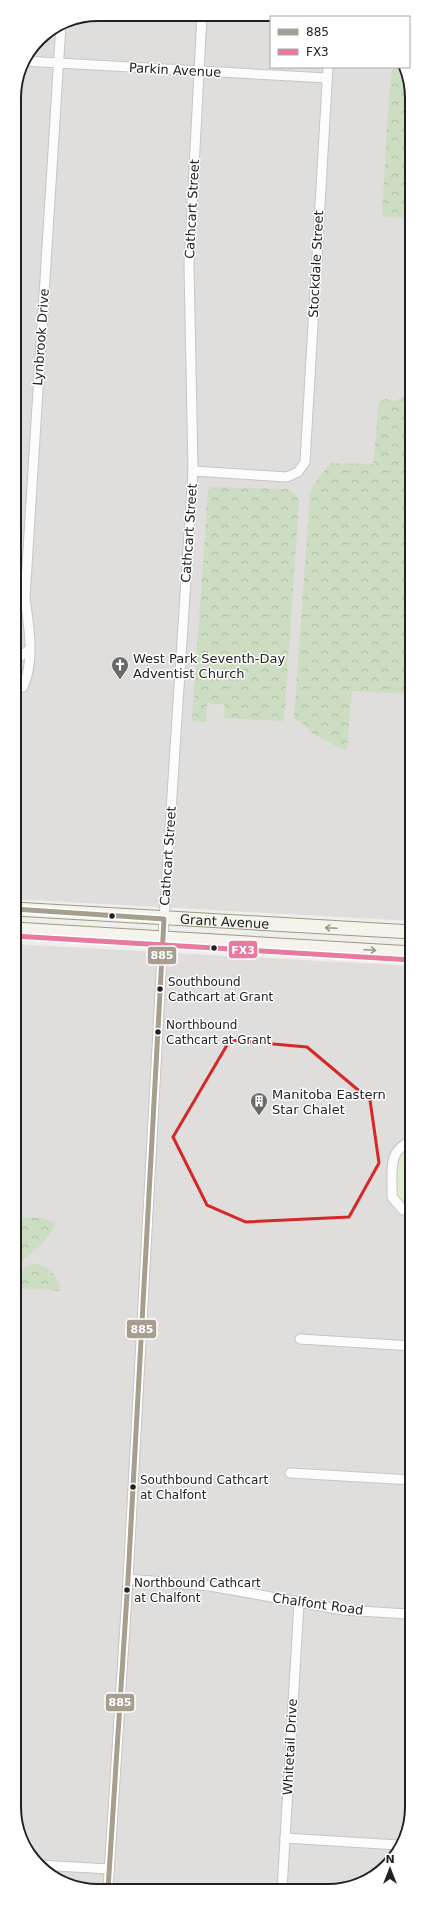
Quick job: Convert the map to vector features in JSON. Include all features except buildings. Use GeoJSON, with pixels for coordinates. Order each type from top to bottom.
{"type":"FeatureCollection","features":[{"type":"Feature","properties":{"kind":"main road","name":"Grant Avenue"},"geometry":{"type":"LineString","coordinates":[[21,909],[405,932]]}},
{"type":"Feature","properties":{"kind":"main road","name":"Grant Avenue"},"geometry":{"type":"LineString","coordinates":[[21,929],[405,953]]}},
{"type":"Feature","properties":{"kind":"street","name":"Cathcart Street"},"geometry":{"type":"LineString","coordinates":[[108,1884],[128,1579],[164,918],[193,471],[189,264],[202,21]]}},
{"type":"Feature","properties":{"kind":"street","name":"Lynbrook Drive"},"geometry":{"type":"LineString","coordinates":[[21,688],[23,688],[27,676],[30,636],[25,598],[60,30]]}},
{"type":"Feature","properties":{"kind":"street","name":"Parkin Avenue"},"geometry":{"type":"LineString","coordinates":[[30,61],[327,78]]}},
{"type":"Feature","properties":{"kind":"street","name":"Stockdale Street"},"geometry":{"type":"LineString","coordinates":[[193,471],[287,477],[298,472],[305,462],[328,68]]}},
{"type":"Feature","properties":{"kind":"street"},"geometry":{"type":"LineString","coordinates":[[21,656],[29,650]]}},
{"type":"Feature","properties":{"kind":"street"},"geometry":{"type":"LineString","coordinates":[[405,1143],[402,1144],[393,1155],[392,1197],[405,1210]]}},
{"type":"Feature","properties":{"kind":"street"},"geometry":{"type":"LineString","coordinates":[[300,1339],[405,1346]]}},
{"type":"Feature","properties":{"kind":"street"},"geometry":{"type":"LineString","coordinates":[[290,1473],[405,1480]]}},
{"type":"Feature","properties":{"kind":"street","name":"Chalfont Road"},"geometry":{"type":"LineString","coordinates":[[128,1579],[210,1586],[343,1610],[405,1614]]}},
{"type":"Feature","properties":{"kind":"street","name":"Whitetail Drive"},"geometry":{"type":"LineString","coordinates":[[282,1884],[299,1603]]}},
{"type":"Feature","properties":{"kind":"street"},"geometry":{"type":"LineString","coordinates":[[285,1838],[396,1845]]}},
{"type":"Feature","properties":{"kind":"street"},"geometry":{"type":"LineString","coordinates":[[48,1865],[109,1869]]}},
{"type":"Feature","properties":{"kind":"highlighted area"},"geometry":{"type":"Polygon","coordinates":[[[230,1040],[307,1047],[370,1100],[379,1163],[349,1217],[246,1222],[207,1205],[173,1137],[230,1040]]]}},
{"type":"Feature","properties":{"kind":"shaded area"},"geometry":{"type":"Polygon","coordinates":[[[98,21],[270,21],[270,68],[399,68],[405,98],[405,921],[21,899],[21,93],[27,68],[31,59],[43,43],[59,31],[73,25],[98,21]]]}},
{"type":"Feature","properties":{"kind":"shaded area"},"geometry":{"type":"Polygon","coordinates":[[[92,696],[135,699],[138,705],[143,709],[150,710],[147,759],[149,763],[171,764],[170,778],[89,775],[92,696]]]}},
{"type":"Feature","properties":{"kind":"shaded area"},"geometry":{"type":"Polygon","coordinates":[[[36,778],[148,785],[148,796],[144,809],[120,808],[115,812],[64,810],[61,845],[32,844],[36,778]]]}},
{"type":"Feature","properties":{"kind":"shaded area"},"geometry":{"type":"Polygon","coordinates":[[[21,944],[405,966],[405,1812],[402,1827],[395,1846],[393,1849],[370,1849],[370,1872],[353,1880],[338,1883],[83,1883],[59,1874],[43,1862],[27,1837],[21,1807],[21,944]]]}},
{"type":"Feature","properties":{"kind":"shaded area"},"geometry":{"type":"Polygon","coordinates":[[[97,959],[131,960],[139,969],[137,994],[86,992],[87,967],[97,959]]]}},
{"type":"Feature","properties":{"kind":"green space"},"geometry":{"type":"Polygon","coordinates":[[[394,68],[399,68],[405,98],[405,218],[382,216],[391,75],[394,68]]]}},
{"type":"Feature","properties":{"kind":"green space"},"geometry":{"type":"Polygon","coordinates":[[[405,395],[405,694],[352,691],[347,749],[343,750],[312,733],[294,718],[310,494],[313,485],[331,463],[373,464],[379,402],[386,399],[395,401],[405,395]]]}},
{"type":"Feature","properties":{"kind":"green space"},"geometry":{"type":"Polygon","coordinates":[[[211,487],[286,489],[291,491],[297,497],[299,502],[284,721],[224,718],[225,705],[207,703],[206,722],[192,721],[208,491],[211,487]]]}},
{"type":"Feature","properties":{"kind":"green space"},"geometry":{"type":"Polygon","coordinates":[[[405,1148],[405,1206],[395,1196],[398,1158],[402,1150],[405,1148]]]}},
{"type":"Feature","properties":{"kind":"green space"},"geometry":{"type":"Polygon","coordinates":[[[21,1218],[43,1218],[55,1223],[50,1234],[21,1261],[21,1218]]]}},
{"type":"Feature","properties":{"kind":"green space"},"geometry":{"type":"Polygon","coordinates":[[[37,1263],[46,1268],[56,1277],[60,1286],[60,1291],[21,1288],[21,1272],[29,1265],[37,1263]]]}},
{"type":"Feature","properties":{"kind":"transit line","name":"885"},"geometry":{"type":"LineString","coordinates":[[21,909],[164,919],[128,1579],[108,1884]]}},
{"type":"Feature","properties":{"kind":"transit line","name":"FX3"},"geometry":{"type":"LineString","coordinates":[[21,936],[405,960]]}},
{"type":"Feature","properties":{"kind":"place","name":"West Park Seventh-Day Adventist Church"},"geometry":{"type":"Point","coordinates":[120,680]}},
{"type":"Feature","properties":{"kind":"place","name":"Southbound Cathcart at Grant"},"geometry":{"type":"Point","coordinates":[160,989]}},
{"type":"Feature","properties":{"kind":"place","name":"Northbound Cathcart at Grant"},"geometry":{"type":"Point","coordinates":[158,1032]}},
{"type":"Feature","properties":{"kind":"place","name":"Manitoba Eastern Star Chalet"},"geometry":{"type":"Point","coordinates":[259,1116]}},
{"type":"Feature","properties":{"kind":"place","name":"Southbound Cathcart at Chalfont"},"geometry":{"type":"Point","coordinates":[133,1487]}},
{"type":"Feature","properties":{"kind":"place","name":"Northbound Cathcart at Chalfont"},"geometry":{"type":"Point","coordinates":[127,1590]}}]}
